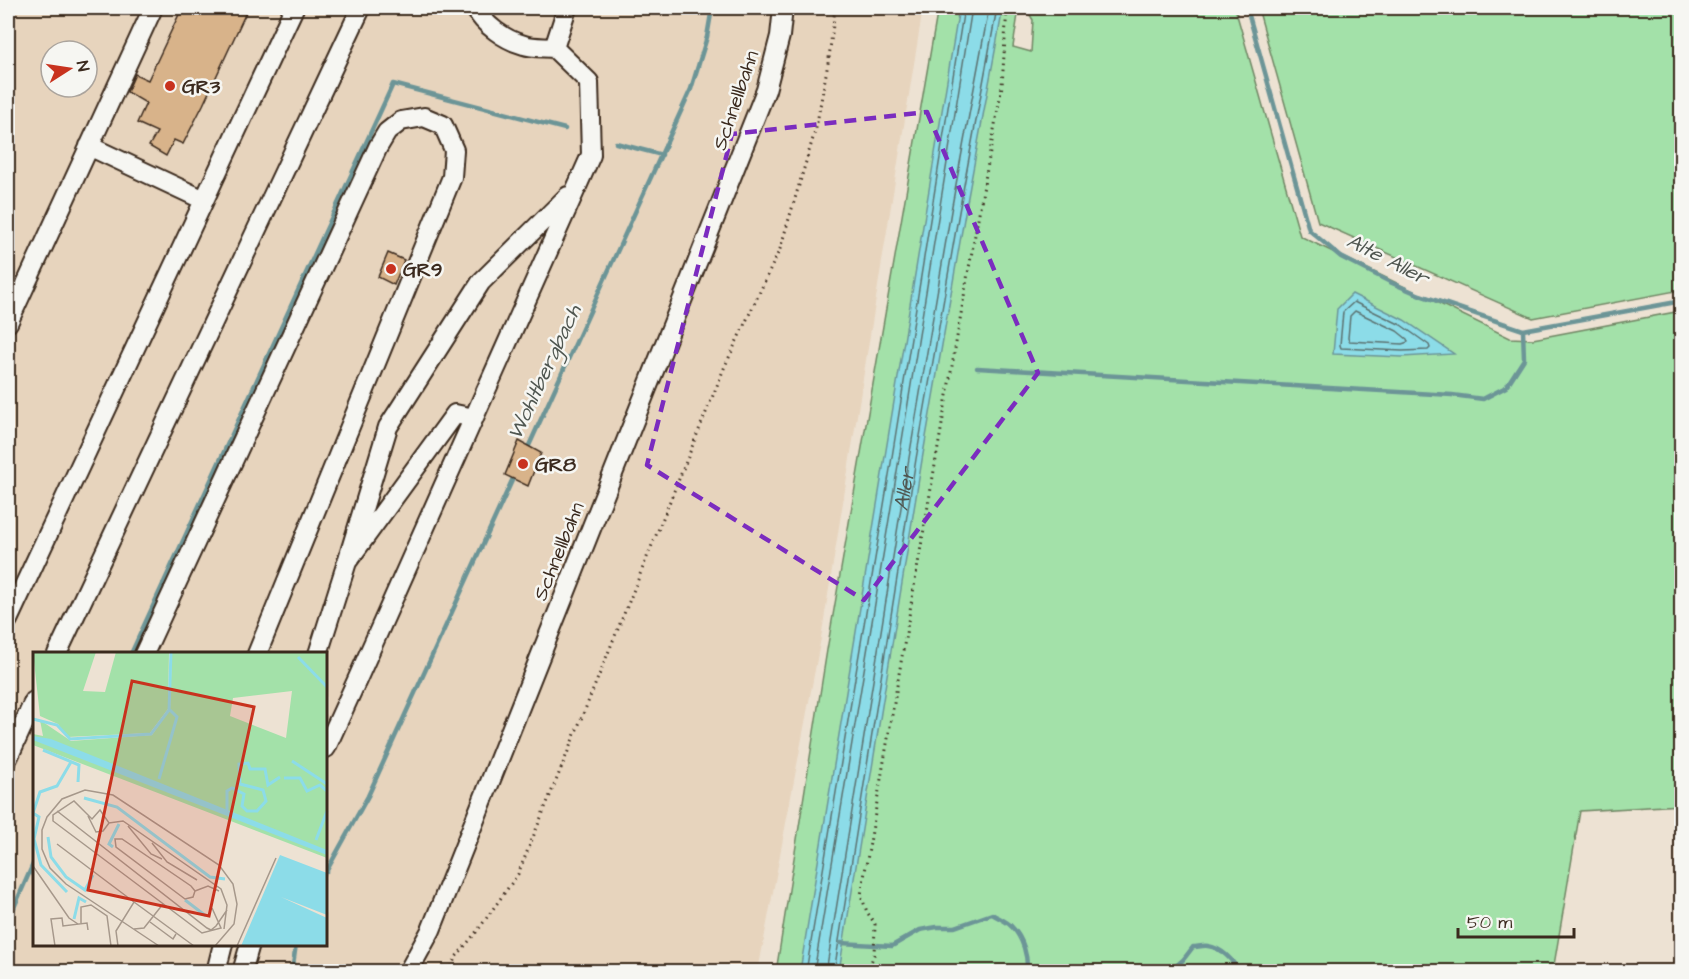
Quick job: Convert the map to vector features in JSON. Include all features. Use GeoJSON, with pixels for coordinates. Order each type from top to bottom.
{"type":"FeatureCollection","features":[{"type":"Feature","properties":{"kind":"street"},"geometry":{"type":"LineString","coordinates":[[8,323],[153,8]]}},
{"type":"Feature","properties":{"kind":"street"},"geometry":{"type":"LineString","coordinates":[[8,620],[12,599],[294,8]]}},
{"type":"Feature","properties":{"kind":"street"},"geometry":{"type":"LineString","coordinates":[[58,652],[361,8]]}},
{"type":"Feature","properties":{"kind":"street"},"geometry":{"type":"LineString","coordinates":[[327,746],[591,155],[589,82],[554,48],[524,45],[501,36],[479,16],[475,8]]}},
{"type":"Feature","properties":{"kind":"street"},"geometry":{"type":"LineString","coordinates":[[554,48],[567,8]]}},
{"type":"Feature","properties":{"kind":"street","name":"Schnellbahn"},"geometry":{"type":"LineString","coordinates":[[408,972],[431,930],[766,90],[780,36],[783,8]]}},
{"type":"Feature","properties":{"kind":"street"},"geometry":{"type":"LineString","coordinates":[[145,652],[378,147],[387,132],[401,122],[424,117],[443,125],[454,150],[452,177],[258,652]]}},
{"type":"Feature","properties":{"kind":"street"},"geometry":{"type":"LineString","coordinates":[[89,146],[204,200]]}},
{"type":"Feature","properties":{"kind":"street"},"geometry":{"type":"LineString","coordinates":[[319,652],[388,427],[481,282],[576,187]]}},
{"type":"Feature","properties":{"kind":"street"},"geometry":{"type":"LineString","coordinates":[[347,562],[455,414],[474,418]]}},
{"type":"Feature","properties":{"kind":"street"},"geometry":{"type":"LineString","coordinates":[[8,758],[33,703]]}},
{"type":"Feature","properties":{"kind":"street"},"geometry":{"type":"LineString","coordinates":[[216,972],[223,946]]}},
{"type":"Feature","properties":{"kind":"street"},"geometry":{"type":"LineString","coordinates":[[242,972],[250,946]]}},
{"type":"Feature","properties":{"kind":"path"},"geometry":{"type":"LineString","coordinates":[[448,972],[456,957],[518,874],[725,366],[780,249],[816,128],[829,58],[835,8]]}},
{"type":"Feature","properties":{"kind":"path"},"geometry":{"type":"LineString","coordinates":[[867,972],[874,956],[875,924],[867,912],[861,895],[1002,86],[1007,8]]}},
{"type":"Feature","properties":{"kind":"highlighted area"},"geometry":{"type":"Polygon","coordinates":[[[927,112],[1038,373],[864,600],[647,465],[732,134],[927,112]]]}},
{"type":"Feature","properties":{"kind":"shaded area"},"geometry":{"type":"Polygon","coordinates":[[[8,8],[923,8],[821,638],[758,971],[8,971],[8,8]]]}},
{"type":"Feature","properties":{"kind":"green space"},"geometry":{"type":"Polygon","coordinates":[[[938,8],[1019,8],[1013,47],[1031,52],[1033,20],[1027,8],[1235,8],[1300,236],[1510,338],[1533,339],[1681,311],[1681,805],[1580,811],[1553,971],[776,972],[827,650],[938,8]]]}},
{"type":"Feature","properties":{"kind":"green space"},"geometry":{"type":"Polygon","coordinates":[[[1258,8],[1681,8],[1681,290],[1533,318],[1318,222],[1258,8]]]}},
{"type":"Feature","properties":{"kind":"water","name":"Aller"},"geometry":{"type":"Polygon","coordinates":[[[959,8],[1003,8],[922,460],[839,971],[800,971],[959,8]]]}},
{"type":"Feature","properties":{"kind":"water"},"geometry":{"type":"Polygon","coordinates":[[[1352,294],[1404,320],[1454,354],[1402,357],[1333,354],[1337,309],[1352,294]]]}},
{"type":"Feature","properties":{"kind":"building","name":"GR3"},"geometry":{"type":"Polygon","coordinates":[[[182,8],[248,8],[183,144],[174,140],[166,156],[149,146],[157,132],[137,123],[146,103],[127,92],[135,74],[148,80],[182,8]]]}},
{"type":"Feature","properties":{"kind":"building","name":"GR9"},"geometry":{"type":"Polygon","coordinates":[[[388,253],[404,260],[394,285],[378,277],[388,253]]]}},
{"type":"Feature","properties":{"kind":"building","name":"GR8"},"geometry":{"type":"Polygon","coordinates":[[[519,441],[541,453],[528,486],[505,475],[519,441]]]}},
{"type":"Feature","properties":{"kind":"waterway"},"geometry":{"type":"LineString","coordinates":[[116,8],[130,11]]}},
{"type":"Feature","properties":{"kind":"waterway","name":"Wohltbergbach"},"geometry":{"type":"LineString","coordinates":[[527,450],[691,89],[707,37],[712,8]]}},
{"type":"Feature","properties":{"kind":"waterway","name":"Alte Aller"},"geometry":{"type":"LineString","coordinates":[[1247,8],[1309,230],[1341,257],[1420,295],[1523,330],[1682,301]]}},
{"type":"Feature","properties":{"kind":"waterway"},"geometry":{"type":"LineString","coordinates":[[132,652],[393,84],[565,129]]}},
{"type":"Feature","properties":{"kind":"waterway"},"geometry":{"type":"LineString","coordinates":[[616,143],[662,155]]}},
{"type":"Feature","properties":{"kind":"waterway"},"geometry":{"type":"LineString","coordinates":[[977,368],[1452,395],[1483,399],[1506,387],[1524,359],[1523,330]]}},
{"type":"Feature","properties":{"kind":"waterway","name":"Wohltbergbach"},"geometry":{"type":"LineString","coordinates":[[327,870],[368,796],[515,474]]}},
{"type":"Feature","properties":{"kind":"waterway"},"geometry":{"type":"LineString","coordinates":[[8,921],[33,864]]}},
{"type":"Feature","properties":{"kind":"waterway"},"geometry":{"type":"LineString","coordinates":[[841,943],[892,946],[920,930],[955,927],[992,914],[1005,921],[1016,931],[1026,954],[1027,972]]}},
{"type":"Feature","properties":{"kind":"waterway","name":"Wohltbergbach"},"geometry":{"type":"LineString","coordinates":[[292,972],[296,946]]}},
{"type":"Feature","properties":{"kind":"waterway"},"geometry":{"type":"LineString","coordinates":[[1169,972],[1193,947],[1205,946],[1218,949],[1226,955],[1238,972]]}},
{"type":"Feature","properties":{"kind":"place","name":"GR3"},"geometry":{"type":"Point","coordinates":[170,86]}},
{"type":"Feature","properties":{"kind":"place","name":"GR9"},"geometry":{"type":"Point","coordinates":[391,269]}},
{"type":"Feature","properties":{"kind":"place","name":"GR8"},"geometry":{"type":"Point","coordinates":[523,464]}}]}
